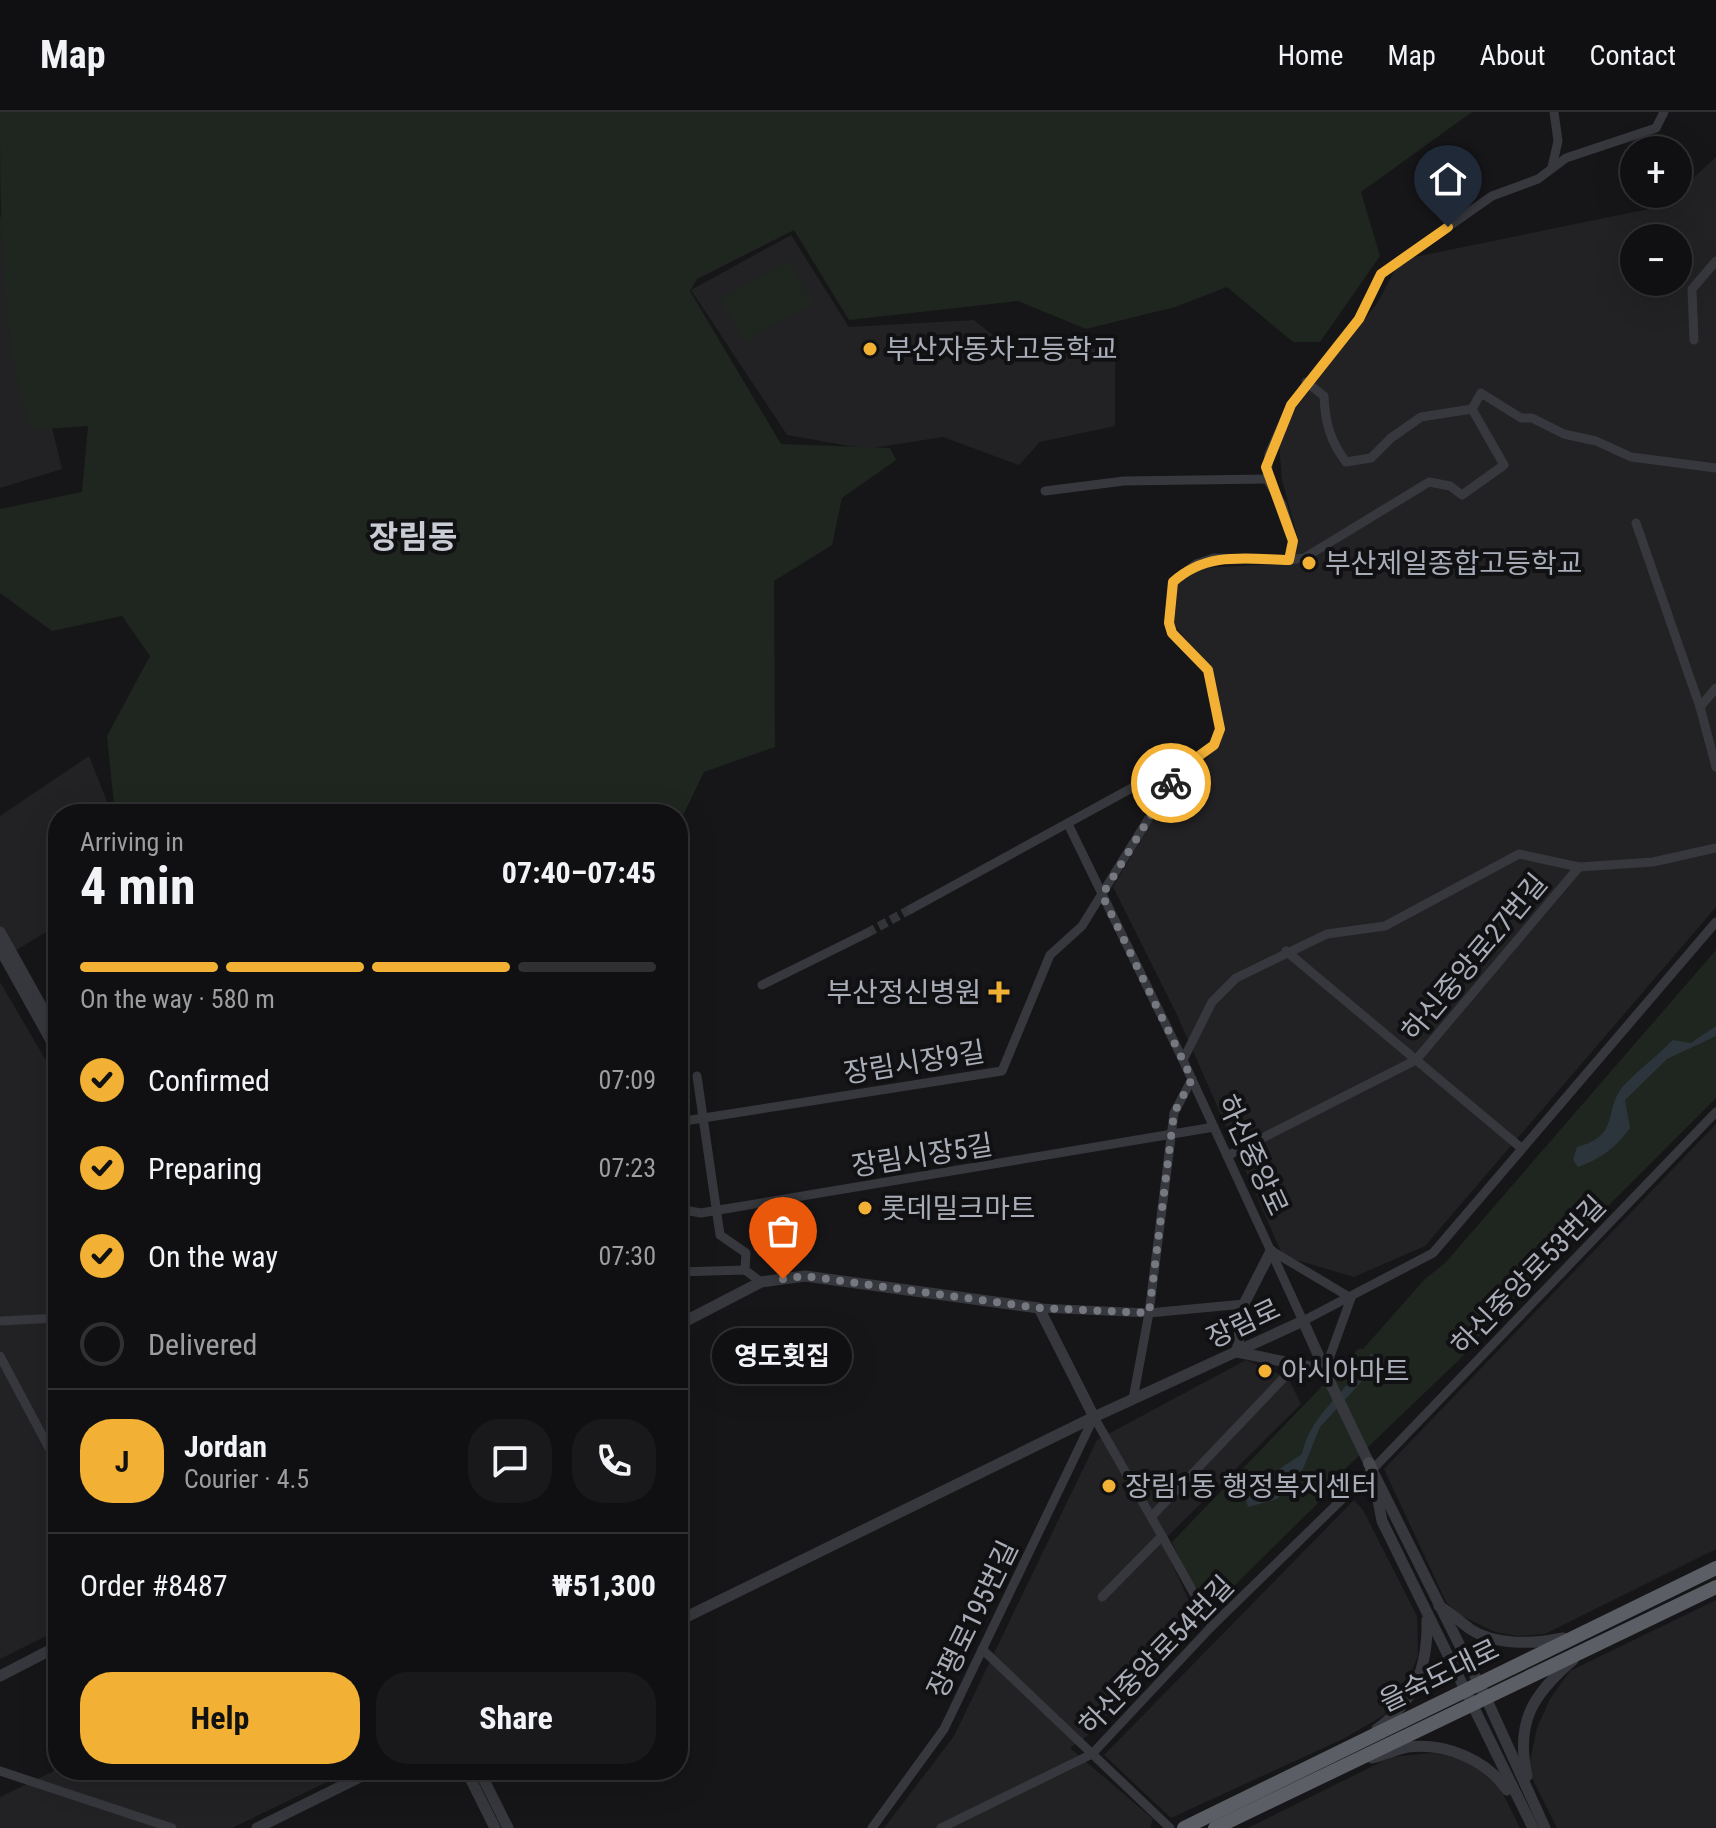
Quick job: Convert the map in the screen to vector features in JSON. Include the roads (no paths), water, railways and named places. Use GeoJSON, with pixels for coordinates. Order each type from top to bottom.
{"type":"FeatureCollection","features":[{"type":"Feature","properties":{"kind":"highway","name":"을숙도대로"},"geometry":{"type":"LineString","coordinates":[[1482,1691],[1580,1634],[1716,1568]]}},
{"type":"Feature","properties":{"kind":"highway","name":"을숙도대로"},"geometry":{"type":"LineString","coordinates":[[1184,1828],[1359,1743],[1583,1651],[1716,1587]]}},
{"type":"Feature","properties":{"kind":"highway","name":"을숙도대로"},"geometry":{"type":"LineString","coordinates":[[1215,1828],[1352,1762],[1467,1698]]}},
{"type":"Feature","properties":{"kind":"street"},"geometry":{"type":"LineString","coordinates":[[1552,167],[1558,141],[1554,112]]}},
{"type":"Feature","properties":{"kind":"street"},"geometry":{"type":"LineString","coordinates":[[1289,560],[1293,541],[1282,504],[1267,479],[1269,454],[1291,405],[1306,382],[1359,319],[1381,274],[1492,196],[1538,179],[1566,158],[1656,128],[1664,112]]}},
{"type":"Feature","properties":{"kind":"street"},"geometry":{"type":"LineString","coordinates":[[1694,340],[1692,289],[1716,261]]}},
{"type":"Feature","properties":{"kind":"street"},"geometry":{"type":"LineString","coordinates":[[1306,382],[1324,396],[1325,420],[1333,445],[1346,462],[1371,458],[1391,438],[1421,417],[1472,409]]}},
{"type":"Feature","properties":{"kind":"street"},"geometry":{"type":"LineString","coordinates":[[1472,409],[1481,393],[1521,418],[1532,418],[1564,434],[1596,441],[1631,457],[1716,468]]}},
{"type":"Feature","properties":{"kind":"street"},"geometry":{"type":"LineString","coordinates":[[1102,895],[1178,771],[1214,745],[1220,729],[1208,670],[1172,633],[1169,623],[1173,582],[1196,564],[1214,558],[1304,558],[1429,482],[1450,486],[1462,495],[1504,465],[1472,409]]}},
{"type":"Feature","properties":{"kind":"street"},"geometry":{"type":"LineString","coordinates":[[1045,491],[1124,481],[1267,479]]}},
{"type":"Feature","properties":{"kind":"street"},"geometry":{"type":"LineString","coordinates":[[1636,523],[1700,707],[1716,767]]}},
{"type":"Feature","properties":{"kind":"street"},"geometry":{"type":"LineString","coordinates":[[1700,707],[1716,688]]}},
{"type":"Feature","properties":{"kind":"street"},"geometry":{"type":"LineString","coordinates":[[911,909],[1161,772]]}},
{"type":"Feature","properties":{"kind":"street","name":"하신중앙로"},"geometry":{"type":"LineString","coordinates":[[1068,824],[1192,1079],[1370,1466]]}},
{"type":"Feature","properties":{"kind":"street"},"geometry":{"type":"LineString","coordinates":[[1183,1060],[1212,1002],[1236,978],[1286,951],[1327,934],[1385,926],[1519,854],[1579,867],[1653,862],[1716,848]]}},
{"type":"Feature","properties":{"kind":"street","name":"하신중앙로27번길"},"geometry":{"type":"LineString","coordinates":[[1227,1156],[1416,1060],[1579,867]]}},
{"type":"Feature","properties":{"kind":"street","name":"장림시장9길"},"geometry":{"type":"LineString","coordinates":[[688,1120],[1002,1071],[1050,955],[1082,926],[1102,895]]}},
{"type":"Feature","properties":{"kind":"street","name":"장림로"},"geometry":{"type":"LineString","coordinates":[[688,1612],[1094,1417],[1351,1298],[1433,1253],[1520,1147],[1716,922]]}},
{"type":"Feature","properties":{"kind":"street"},"geometry":{"type":"LineString","coordinates":[[0,932],[48,1031]]}},
{"type":"Feature","properties":{"kind":"street"},"geometry":{"type":"LineString","coordinates":[[762,985],[867,933]]}},
{"type":"Feature","properties":{"kind":"street"},"geometry":{"type":"LineString","coordinates":[[0,949],[48,1023]]}},
{"type":"Feature","properties":{"kind":"street"},"geometry":{"type":"LineString","coordinates":[[1286,951],[1520,1147]]}},
{"type":"Feature","properties":{"kind":"street"},"geometry":{"type":"LineString","coordinates":[[697,1076],[720,1235],[746,1253],[745,1270]]}},
{"type":"Feature","properties":{"kind":"street"},"geometry":{"type":"LineString","coordinates":[[1133,1399],[1149,1313],[1174,1113],[1192,1079]]}},
{"type":"Feature","properties":{"kind":"street","name":"하신중앙로53번길"},"geometry":{"type":"LineString","coordinates":[[1370,1466],[1716,1112]]}},
{"type":"Feature","properties":{"kind":"street","name":"장림시장5길"},"geometry":{"type":"LineString","coordinates":[[688,1211],[701,1213],[1214,1127]]}},
{"type":"Feature","properties":{"kind":"street"},"geometry":{"type":"LineString","coordinates":[[1271,1251],[1351,1298],[1326,1374],[1237,1352],[1244,1304],[1271,1251]]}},
{"type":"Feature","properties":{"kind":"street"},"geometry":{"type":"LineString","coordinates":[[688,1272],[745,1270],[761,1282]]}},
{"type":"Feature","properties":{"kind":"street"},"geometry":{"type":"LineString","coordinates":[[688,1320],[761,1282],[805,1276],[1039,1308],[1149,1313],[1244,1304]]}},
{"type":"Feature","properties":{"kind":"street"},"geometry":{"type":"LineString","coordinates":[[1039,1308],[1094,1417],[1153,1515],[1212,1626]]}},
{"type":"Feature","properties":{"kind":"street"},"geometry":{"type":"LineString","coordinates":[[0,1321],[48,1319]]}},
{"type":"Feature","properties":{"kind":"street"},"geometry":{"type":"LineString","coordinates":[[0,1356],[48,1446]]}},
{"type":"Feature","properties":{"kind":"street"},"geometry":{"type":"LineString","coordinates":[[1153,1515],[1296,1365]]}},
{"type":"Feature","properties":{"kind":"street","name":"장평로195번길"},"geometry":{"type":"LineString","coordinates":[[872,1828],[944,1729],[1094,1417]]}},
{"type":"Feature","properties":{"kind":"street"},"geometry":{"type":"LineString","coordinates":[[1370,1466],[1436,1605],[1482,1691],[1533,1828]]}},
{"type":"Feature","properties":{"kind":"street"},"geometry":{"type":"LineString","coordinates":[[1370,1466],[1382,1521],[1467,1698],[1545,1828]]}},
{"type":"Feature","properties":{"kind":"street","name":"하신중앙로54번길"},"geometry":{"type":"LineString","coordinates":[[941,1828],[1092,1754],[1212,1626],[1370,1466]]}},
{"type":"Feature","properties":{"kind":"street"},"geometry":{"type":"LineString","coordinates":[[1102,1597],[1162,1536]]}},
{"type":"Feature","properties":{"kind":"street"},"geometry":{"type":"LineString","coordinates":[[1436,1605],[1473,1631],[1494,1638],[1543,1642],[1580,1634]]}},
{"type":"Feature","properties":{"kind":"street"},"geometry":{"type":"LineString","coordinates":[[1359,1743],[1397,1714],[1412,1694],[1426,1657],[1427,1615]]}},
{"type":"Feature","properties":{"kind":"street"},"geometry":{"type":"LineString","coordinates":[[982,1649],[1170,1828]]}},
{"type":"Feature","properties":{"kind":"street"},"geometry":{"type":"LineString","coordinates":[[0,1676],[48,1651]]}},
{"type":"Feature","properties":{"kind":"street"},"geometry":{"type":"LineString","coordinates":[[1523,1795],[1521,1748],[1528,1715],[1553,1675],[1583,1651]]}},
{"type":"Feature","properties":{"kind":"street"},"geometry":{"type":"LineString","coordinates":[[0,1682],[48,1658]]}},
{"type":"Feature","properties":{"kind":"street"},"geometry":{"type":"LineString","coordinates":[[1352,1762],[1406,1747],[1432,1747],[1457,1753],[1489,1769],[1509,1793],[1523,1795]]}},
{"type":"Feature","properties":{"kind":"street"},"geometry":{"type":"LineString","coordinates":[[0,1771],[172,1828]]}},
{"type":"Feature","properties":{"kind":"street"},"geometry":{"type":"LineString","coordinates":[[257,1828],[354,1780]]}},
{"type":"Feature","properties":{"kind":"street"},"geometry":{"type":"LineString","coordinates":[[475,1780],[495,1828]]}},
{"type":"Feature","properties":{"kind":"street"},"geometry":{"type":"LineString","coordinates":[[477,1780],[508,1828]]}},
{"type":"Feature","properties":{"kind":"tunnel"},"geometry":{"type":"LineString","coordinates":[[867,933],[911,909]]}},
{"type":"Feature","properties":{"kind":"place","name":"부산자동차고등학교"},"geometry":{"type":"Point","coordinates":[870,349]}},
{"type":"Feature","properties":{"kind":"place","name":"부산제일종합고등학교"},"geometry":{"type":"Point","coordinates":[1309,563]}},
{"type":"Feature","properties":{"kind":"place","name":"부산정신병원"},"geometry":{"type":"Point","coordinates":[999,992]}},
{"type":"Feature","properties":{"kind":"place","name":"롯데밀크마트"},"geometry":{"type":"Point","coordinates":[865,1208]}},
{"type":"Feature","properties":{"kind":"place","name":"영도횟집"},"geometry":{"type":"Point","coordinates":[783,1279]}},
{"type":"Feature","properties":{"kind":"place","name":"아시아마트"},"geometry":{"type":"Point","coordinates":[1265,1371]}},
{"type":"Feature","properties":{"kind":"place","name":"장림1동 행정복지센터"},"geometry":{"type":"Point","coordinates":[1109,1486]}},
{"type":"Feature","properties":{"kind":"district","name":"장림동"},"geometry":{"type":"Point","coordinates":[413,537]}}]}
